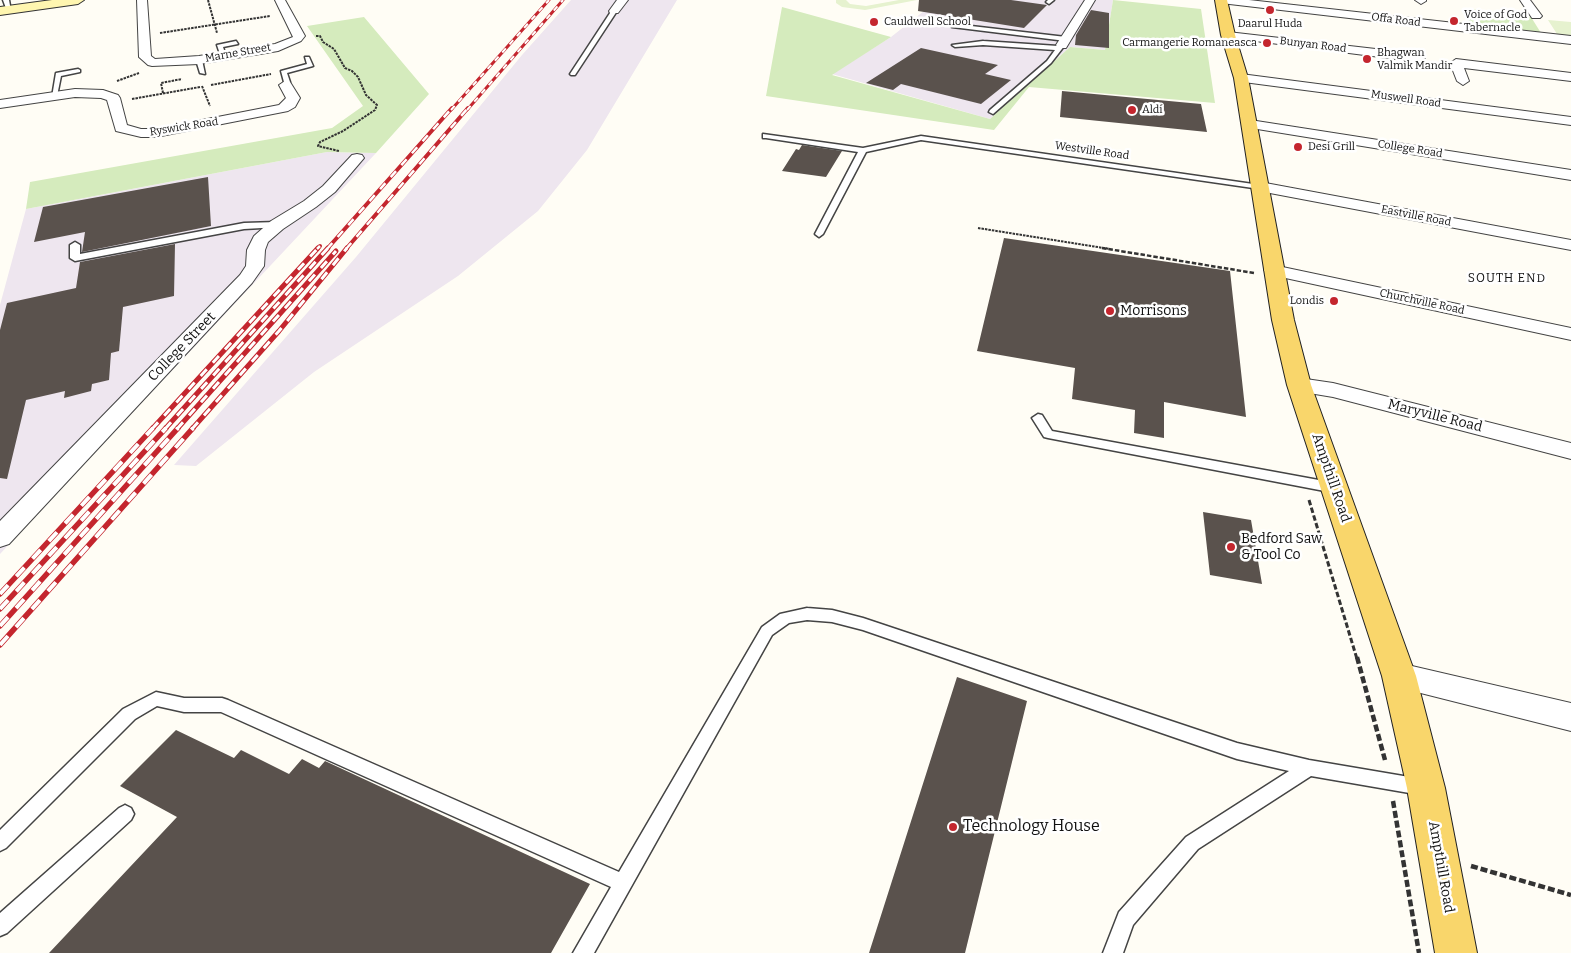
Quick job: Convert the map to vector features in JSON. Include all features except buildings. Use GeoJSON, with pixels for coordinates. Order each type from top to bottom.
{"type":"FeatureCollection","features":[{"type":"Feature","properties":{"kind":"main road"},"geometry":{"type":"LineString","coordinates":[[5,7],[78,0]]}},
{"type":"Feature","properties":{"kind":"main road","name":"Ampthill Road"},"geometry":{"type":"LineString","coordinates":[[1221,0],[1228,35],[1241,78],[1274,273],[1299,385],[1399,676],[1426,788],[1456,953]]}},
{"type":"Feature","properties":{"kind":"street"},"geometry":{"type":"LineString","coordinates":[[142,0],[145,57],[152,62],[163,64]]}},
{"type":"Feature","properties":{"kind":"street"},"geometry":{"type":"LineString","coordinates":[[280,0],[299,36]]}},
{"type":"Feature","properties":{"kind":"street"},"geometry":{"type":"LineString","coordinates":[[614,11],[623,0]]}},
{"type":"Feature","properties":{"kind":"street"},"geometry":{"type":"LineString","coordinates":[[1062,44],[1090,0]]}},
{"type":"Feature","properties":{"kind":"street","name":"Offa Road"},"geometry":{"type":"LineString","coordinates":[[1221,0],[1571,40]]}},
{"type":"Feature","properties":{"kind":"street"},"geometry":{"type":"LineString","coordinates":[[1525,0],[1536,16]]}},
{"type":"Feature","properties":{"kind":"street","name":"Bunyan Road"},"geometry":{"type":"LineString","coordinates":[[1228,35],[1398,59],[1419,58]]}},
{"type":"Feature","properties":{"kind":"street","name":"Marne Street"},"geometry":{"type":"LineString","coordinates":[[163,64],[198,60],[222,51],[278,47],[297,39],[299,36]]}},
{"type":"Feature","properties":{"kind":"street"},"geometry":{"type":"LineString","coordinates":[[1551,38],[1566,61]]}},
{"type":"Feature","properties":{"kind":"street"},"geometry":{"type":"LineString","coordinates":[[1462,81],[1456,63],[1571,77]]}},
{"type":"Feature","properties":{"kind":"street","name":"Muswell Road"},"geometry":{"type":"LineString","coordinates":[[1241,78],[1571,121]]}},
{"type":"Feature","properties":{"kind":"street"},"geometry":{"type":"LineString","coordinates":[[272,96],[287,89]]}},
{"type":"Feature","properties":{"kind":"street","name":"Ryswick Road"},"geometry":{"type":"LineString","coordinates":[[93,92],[113,98],[120,128],[141,133],[181,129],[271,112],[290,104],[293,98],[287,89]]}},
{"type":"Feature","properties":{"kind":"street"},"geometry":{"type":"LineString","coordinates":[[0,104],[93,92]]}},
{"type":"Feature","properties":{"kind":"street","name":"College Road"},"geometry":{"type":"LineString","coordinates":[[1250,124],[1571,174]]}},
{"type":"Feature","properties":{"kind":"street","name":"College Street"},"geometry":{"type":"LineString","coordinates":[[0,537],[246,280],[255,266],[256,250],[260,240],[277,225],[310,204],[329,189],[358,158]]}},
{"type":"Feature","properties":{"kind":"street","name":"Eastville Road"},"geometry":{"type":"LineString","coordinates":[[1260,187],[1571,245]]}},
{"type":"Feature","properties":{"kind":"street","name":"Churchville Road"},"geometry":{"type":"LineString","coordinates":[[1274,273],[1571,334]]}},
{"type":"Feature","properties":{"kind":"street","name":"Maryville Road"},"geometry":{"type":"LineString","coordinates":[[1299,385],[1333,390],[1571,451]]}},
{"type":"Feature","properties":{"kind":"street"},"geometry":{"type":"LineString","coordinates":[[1399,676],[1571,717]]}},
{"type":"Feature","properties":{"kind":"lane"},"geometry":{"type":"LineString","coordinates":[[573,74],[614,11]]}},
{"type":"Feature","properties":{"kind":"lane"},"geometry":{"type":"LineString","coordinates":[[954,26],[1062,44]]}},
{"type":"Feature","properties":{"kind":"lane"},"geometry":{"type":"LineString","coordinates":[[222,51],[236,43]]}},
{"type":"Feature","properties":{"kind":"lane"},"geometry":{"type":"LineString","coordinates":[[956,45],[992,43],[1062,44]]}},
{"type":"Feature","properties":{"kind":"lane"},"geometry":{"type":"LineString","coordinates":[[994,112],[1050,62],[1062,44]]}},
{"type":"Feature","properties":{"kind":"lane"},"geometry":{"type":"LineString","coordinates":[[287,89],[287,82],[283,72],[311,65],[307,58]]}},
{"type":"Feature","properties":{"kind":"lane","name":"Marne Street"},"geometry":{"type":"LineString","coordinates":[[198,60],[202,73]]}},
{"type":"Feature","properties":{"kind":"lane"},"geometry":{"type":"LineString","coordinates":[[54,96],[58,74],[78,71]]}},
{"type":"Feature","properties":{"kind":"lane","name":"Westville Road"},"geometry":{"type":"LineString","coordinates":[[766,136],[863,150],[921,138],[1260,187]]}},
{"type":"Feature","properties":{"kind":"lane"},"geometry":{"type":"LineString","coordinates":[[819,234],[863,150]]}},
{"type":"Feature","properties":{"kind":"lane"},"geometry":{"type":"LineString","coordinates":[[75,245],[75,258],[244,226],[277,225]]}},
{"type":"Feature","properties":{"kind":"lane"},"geometry":{"type":"LineString","coordinates":[[1038,418],[1048,434],[1335,488]]}},
{"type":"Feature","properties":{"kind":"lane"},"geometry":{"type":"LineString","coordinates":[[583,953],[767,630],[785,618],[807,614],[832,616],[863,624],[1237,751],[1310,768],[1426,788]]}},
{"type":"Feature","properties":{"kind":"lane"},"geometry":{"type":"LineString","coordinates":[[0,842],[129,714],[156,699],[184,705],[222,705],[623,883]]}},
{"type":"Feature","properties":{"kind":"lane"},"geometry":{"type":"LineString","coordinates":[[1113,953],[1126,919],[1192,843],[1310,768]]}},
{"type":"Feature","properties":{"kind":"lane"},"geometry":{"type":"LineString","coordinates":[[0,926],[125,814]]}},
{"type":"Feature","properties":{"kind":"path"},"geometry":{"type":"LineString","coordinates":[[208,0],[222,51]]}},
{"type":"Feature","properties":{"kind":"path"},"geometry":{"type":"LineString","coordinates":[[144,35],[286,14]]}},
{"type":"Feature","properties":{"kind":"path"},"geometry":{"type":"LineString","coordinates":[[299,36],[320,36],[323,42],[334,49],[345,68],[352,71],[358,77],[366,95],[377,105],[375,110],[343,131],[320,142],[318,146],[328,150],[351,152],[358,158]]}},
{"type":"Feature","properties":{"kind":"path"},"geometry":{"type":"LineString","coordinates":[[93,92],[163,64]]}},
{"type":"Feature","properties":{"kind":"path"},"geometry":{"type":"LineString","coordinates":[[202,86],[210,106]]}},
{"type":"Feature","properties":{"kind":"path"},"geometry":{"type":"LineString","coordinates":[[978,228],[1274,273]]}},
{"type":"Feature","properties":{"kind":"path"},"geometry":{"type":"LineString","coordinates":[[1439,857],[1571,896]]}},
{"type":"Feature","properties":{"kind":"shaded area"},"geometry":{"type":"Polygon","coordinates":[[[571,0],[677,0],[587,150],[538,211],[458,276],[314,372],[196,466],[174,465],[356,257],[522,55],[571,0]]]}},
{"type":"Feature","properties":{"kind":"shaded area"},"geometry":{"type":"Polygon","coordinates":[[[938,0],[1113,0],[1105,50],[1070,47],[990,119],[832,74],[891,37],[938,0]]]}},
{"type":"Feature","properties":{"kind":"shaded area"},"geometry":{"type":"Polygon","coordinates":[[[327,152],[376,153],[0,554],[0,305],[26,209],[327,152]]]}},
{"type":"Feature","properties":{"kind":"green space"},"geometry":{"type":"Polygon","coordinates":[[[836,0],[846,0],[850,4],[866,6],[899,0],[917,0],[865,10],[842,7],[836,3],[836,0]]]}},
{"type":"Feature","properties":{"kind":"green space"},"geometry":{"type":"Polygon","coordinates":[[[1113,0],[1201,9],[1215,103],[1029,87],[994,130],[766,96],[782,7],[891,37],[832,75],[990,119],[1070,47],[1105,50],[1113,0]]]}},
{"type":"Feature","properties":{"kind":"green space"},"geometry":{"type":"Polygon","coordinates":[[[1463,8],[1531,17],[1541,33],[1471,26],[1463,8]]]}},
{"type":"Feature","properties":{"kind":"green space"},"geometry":{"type":"Polygon","coordinates":[[[364,17],[429,94],[376,153],[327,152],[26,209],[30,182],[332,128],[363,106],[307,26],[364,17]]]}},
{"type":"Feature","properties":{"kind":"green space"},"geometry":{"type":"Polygon","coordinates":[[[1548,20],[1571,22],[1571,36],[1557,34],[1548,20]]]}},
{"type":"Feature","properties":{"kind":"railway"},"geometry":{"type":"LineString","coordinates":[[451,110],[549,0]]}},
{"type":"Feature","properties":{"kind":"railway"},"geometry":{"type":"LineString","coordinates":[[467,110],[563,0]]}},
{"type":"Feature","properties":{"kind":"railway"},"geometry":{"type":"LineString","coordinates":[[327,249],[452,108]]}},
{"type":"Feature","properties":{"kind":"railway"},"geometry":{"type":"LineString","coordinates":[[346,249],[468,108]]}},
{"type":"Feature","properties":{"kind":"railway"},"geometry":{"type":"LineString","coordinates":[[152,429],[318,248]]}},
{"type":"Feature","properties":{"kind":"railway"},"geometry":{"type":"LineString","coordinates":[[165,429],[328,248]]}},
{"type":"Feature","properties":{"kind":"railway"},"geometry":{"type":"LineString","coordinates":[[192,429],[279,331],[347,248]]}},
{"type":"Feature","properties":{"kind":"railway"},"geometry":{"type":"LineString","coordinates":[[177,429],[336,251]]}},
{"type":"Feature","properties":{"kind":"railway"},"geometry":{"type":"LineString","coordinates":[[0,594],[153,428]]}},
{"type":"Feature","properties":{"kind":"railway"},"geometry":{"type":"LineString","coordinates":[[0,609],[166,428]]}},
{"type":"Feature","properties":{"kind":"railway"},"geometry":{"type":"LineString","coordinates":[[0,626],[178,428]]}},
{"type":"Feature","properties":{"kind":"railway"},"geometry":{"type":"LineString","coordinates":[[0,645],[193,428]]}},
{"type":"Feature","properties":{"kind":"place","name":"Daarul Huda"},"geometry":{"type":"Point","coordinates":[1270,10]}},
{"type":"Feature","properties":{"kind":"place","name":"Voice of God Tabernacle"},"geometry":{"type":"Point","coordinates":[1454,21]}},
{"type":"Feature","properties":{"kind":"place","name":"Cauldwell School"},"geometry":{"type":"Point","coordinates":[874,22]}},
{"type":"Feature","properties":{"kind":"place","name":"Carmangerie Romaneasca"},"geometry":{"type":"Point","coordinates":[1267,43]}},
{"type":"Feature","properties":{"kind":"place","name":"Bhagwan Valmik Mandir"},"geometry":{"type":"Point","coordinates":[1367,59]}},
{"type":"Feature","properties":{"kind":"place","name":"Aldi"},"geometry":{"type":"Point","coordinates":[1132,110]}},
{"type":"Feature","properties":{"kind":"place","name":"Desi Grill"},"geometry":{"type":"Point","coordinates":[1298,147]}},
{"type":"Feature","properties":{"kind":"place","name":"Londis"},"geometry":{"type":"Point","coordinates":[1334,301]}},
{"type":"Feature","properties":{"kind":"place","name":"Morrisons"},"geometry":{"type":"Point","coordinates":[1110,311]}},
{"type":"Feature","properties":{"kind":"place","name":"Bedford Saw & Tool Co"},"geometry":{"type":"Point","coordinates":[1231,547]}},
{"type":"Feature","properties":{"kind":"place","name":"Technology House"},"geometry":{"type":"Point","coordinates":[953,827]}},
{"type":"Feature","properties":{"kind":"district","name":"SOUTH END"},"geometry":{"type":"Point","coordinates":[1507,279]}}]}
